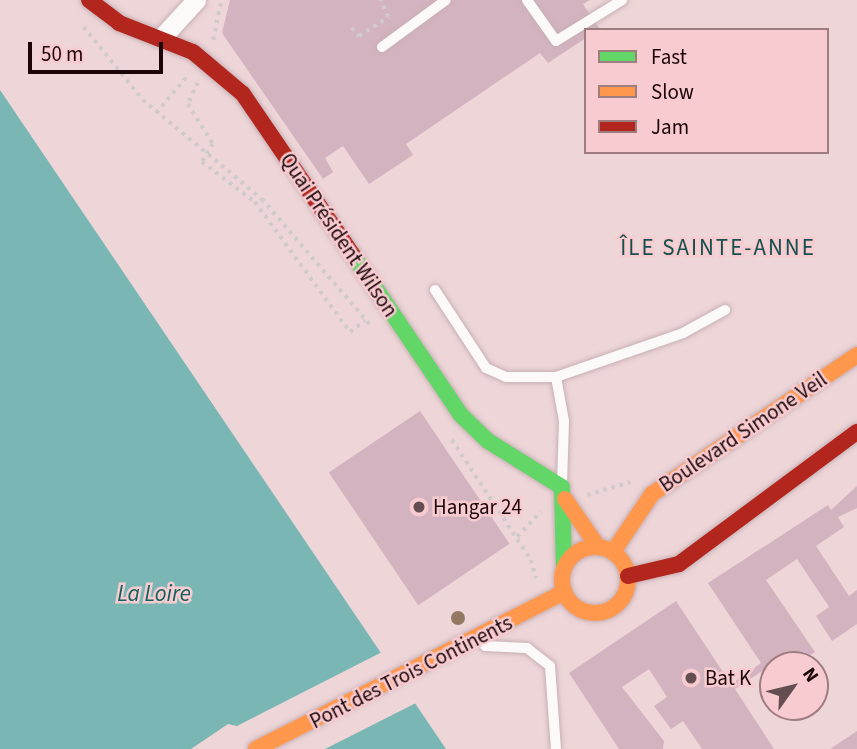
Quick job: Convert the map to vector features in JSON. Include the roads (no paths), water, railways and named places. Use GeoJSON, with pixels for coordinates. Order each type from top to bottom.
{"type":"FeatureCollection","features":[{"type":"Feature","properties":{"kind":"main road","name":"Quai Président Wilson"},"geometry":{"type":"LineString","coordinates":[[89,0],[119,23],[163,36],[205,60],[249,103],[461,415],[488,441],[560,496],[605,549]]}},
{"type":"Feature","properties":{"kind":"main road","name":"Boulevard Simone Veil"},"geometry":{"type":"LineString","coordinates":[[605,549],[652,494],[857,355]]}},
{"type":"Feature","properties":{"kind":"main road"},"geometry":{"type":"LineString","coordinates":[[628,576],[679,564],[857,432]]}},
{"type":"Feature","properties":{"kind":"main road"},"geometry":{"type":"LineString","coordinates":[[560,496],[564,592],[579,610],[603,612],[622,599],[628,576]]}},
{"type":"Feature","properties":{"kind":"main road"},"geometry":{"type":"LineString","coordinates":[[564,568],[577,551],[605,549],[628,576]]}},
{"type":"Feature","properties":{"kind":"main road","name":"Pont des Trois Continents"},"geometry":{"type":"LineString","coordinates":[[256,749],[457,649],[564,592]]}},
{"type":"Feature","properties":{"kind":"street"},"geometry":{"type":"LineString","coordinates":[[163,36],[196,0]]}},
{"type":"Feature","properties":{"kind":"lane"},"geometry":{"type":"LineString","coordinates":[[382,47],[446,0]]}},
{"type":"Feature","properties":{"kind":"lane"},"geometry":{"type":"LineString","coordinates":[[527,0],[556,41],[622,0]]}},
{"type":"Feature","properties":{"kind":"lane"},"geometry":{"type":"LineString","coordinates":[[435,290],[486,368],[506,377],[556,377],[683,333],[725,310]]}},
{"type":"Feature","properties":{"kind":"lane"},"geometry":{"type":"LineString","coordinates":[[556,377],[564,421],[560,496]]}},
{"type":"Feature","properties":{"kind":"lane"},"geometry":{"type":"LineString","coordinates":[[457,649],[508,643],[527,648],[550,666],[556,749]]}},
{"type":"Feature","properties":{"kind":"water","name":"La Loire"},"geometry":{"type":"Polygon","coordinates":[[[0,90],[381,653],[446,749],[0,749],[0,90]]]}},
{"type":"Feature","properties":{"kind":"place","name":"Hangar 24"},"geometry":{"type":"Point","coordinates":[419,507]}},
{"type":"Feature","properties":{"kind":"place","name":"Bat K"},"geometry":{"type":"Point","coordinates":[691,678]}},
{"type":"Feature","properties":{"kind":"district","name":"ÎLE SAINTE-ANNE"},"geometry":{"type":"Point","coordinates":[718,248]}}]}
